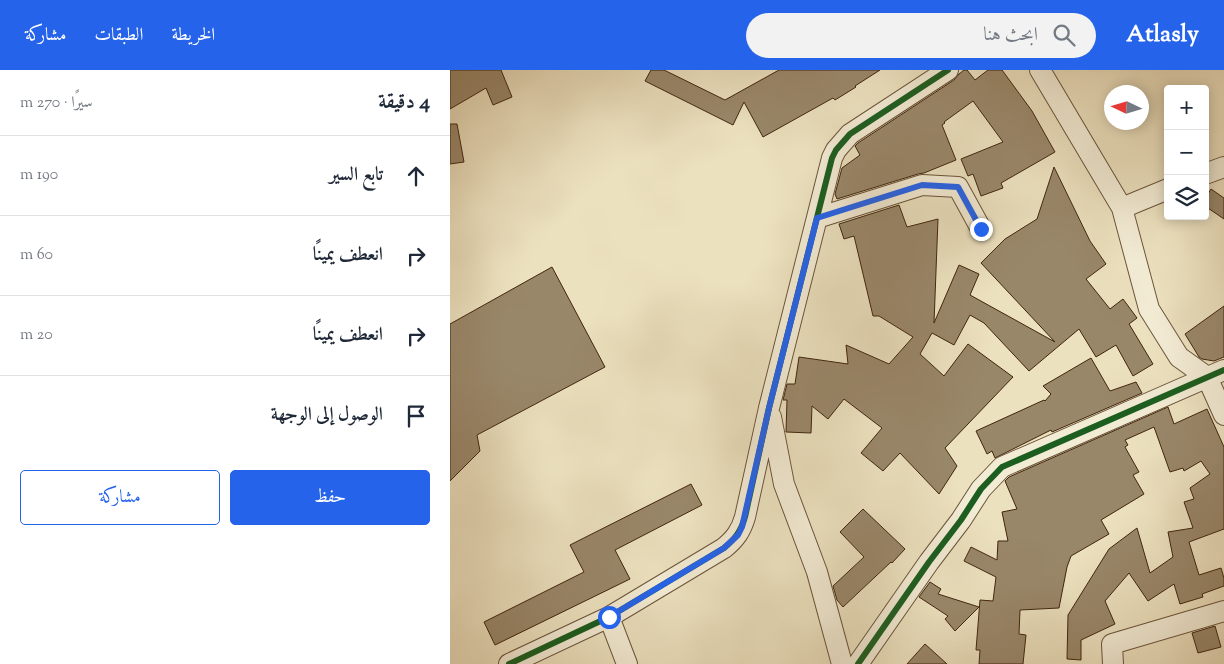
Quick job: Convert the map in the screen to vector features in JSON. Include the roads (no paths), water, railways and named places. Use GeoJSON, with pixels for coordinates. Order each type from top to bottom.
{"type":"FeatureCollection","features":[{"type":"Feature","properties":{"kind":"street"},"geometry":{"type":"LineString","coordinates":[[509,664],[609,617],[724,548],[738,535],[745,517],[769,408],[832,158],[841,143],[850,134],[948,70]]}},
{"type":"Feature","properties":{"kind":"street"},"geometry":{"type":"LineString","coordinates":[[1040,70],[1122,208],[1148,310],[1179,358],[1216,373]]}},
{"type":"Feature","properties":{"kind":"street"},"geometry":{"type":"LineString","coordinates":[[1209,173],[1224,167]]}},
{"type":"Feature","properties":{"kind":"street"},"geometry":{"type":"LineString","coordinates":[[817,218],[922,185],[958,187],[981,229]]}},
{"type":"Feature","properties":{"kind":"street"},"geometry":{"type":"LineString","coordinates":[[1122,208],[1164,191]]}},
{"type":"Feature","properties":{"kind":"street"},"geometry":{"type":"LineString","coordinates":[[1216,373],[1224,416]]}},
{"type":"Feature","properties":{"kind":"street"},"geometry":{"type":"LineString","coordinates":[[858,664],[981,490],[1002,467],[1216,373]]}},
{"type":"Feature","properties":{"kind":"street"},"geometry":{"type":"LineString","coordinates":[[769,408],[784,484],[817,572],[842,664]]}},
{"type":"Feature","properties":{"kind":"street"},"geometry":{"type":"LineString","coordinates":[[1113,664],[1112,644],[1224,611]]}},
{"type":"Feature","properties":{"kind":"street"},"geometry":{"type":"LineString","coordinates":[[609,617],[627,664]]}}]}
